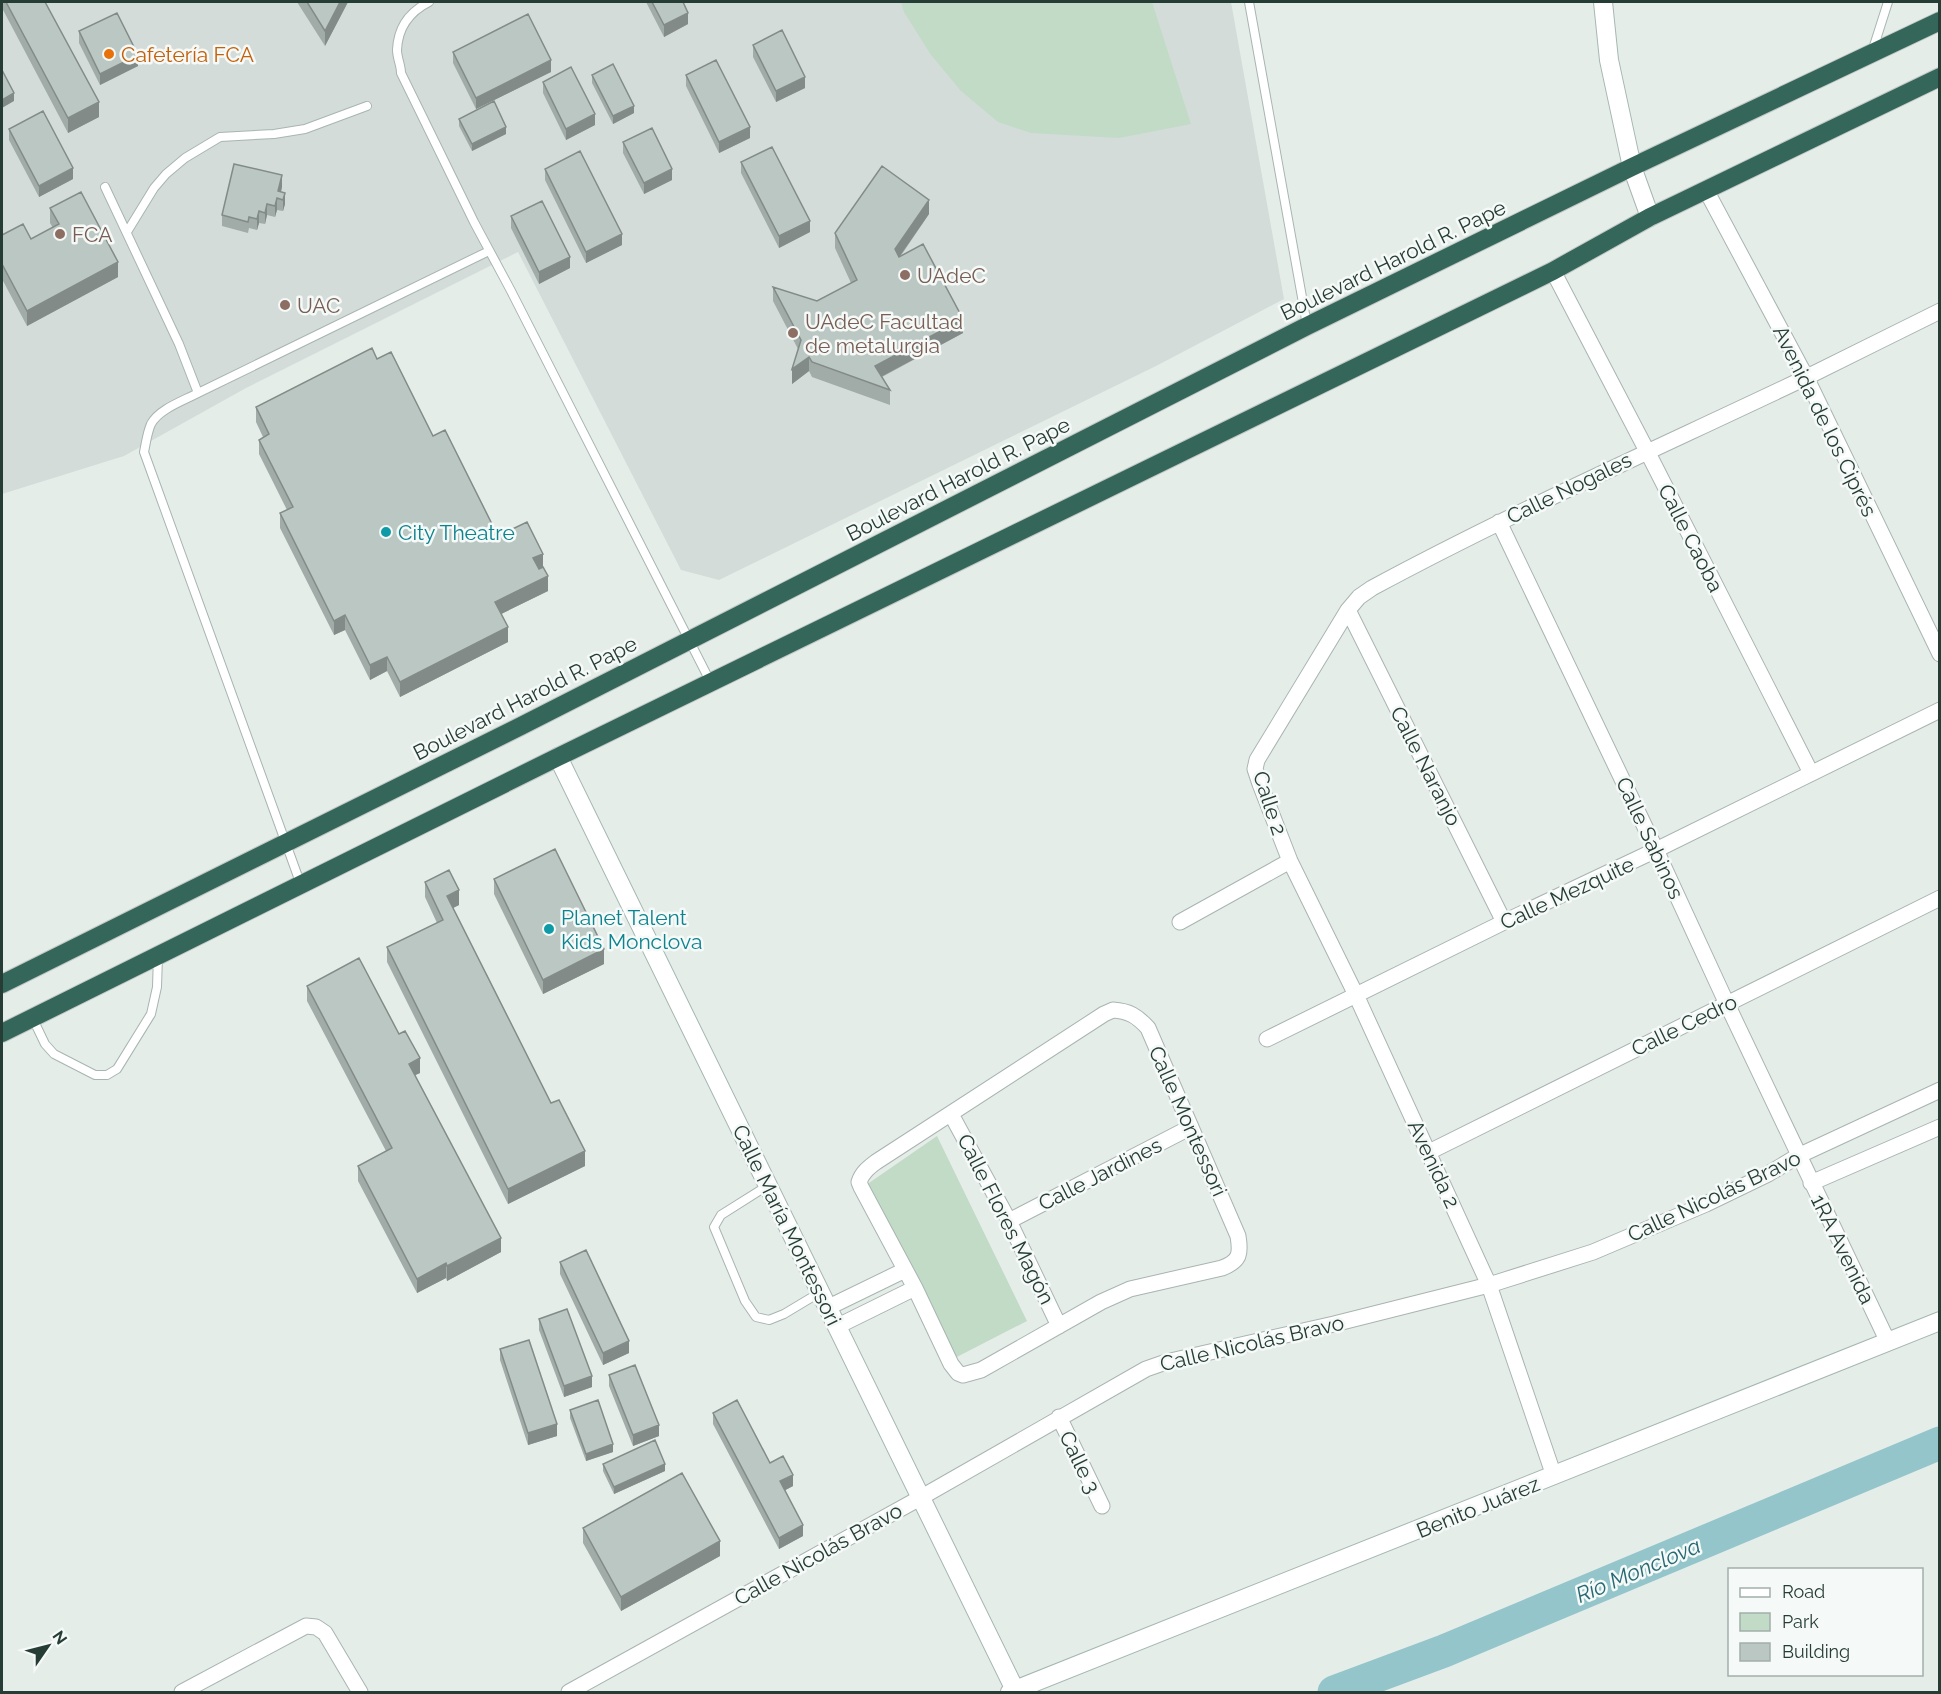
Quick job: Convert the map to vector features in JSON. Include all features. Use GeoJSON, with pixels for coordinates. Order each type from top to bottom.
{"type":"FeatureCollection","features":[{"type":"Feature","properties":{"kind":"highway","name":"Boulevard Harold R. Pape"},"geometry":{"type":"LineString","coordinates":[[2,984],[690,641],[1307,326],[1940,21]]}},
{"type":"Feature","properties":{"kind":"highway"},"geometry":{"type":"LineString","coordinates":[[2,1033],[558,757],[1553,271],[1650,217],[1940,77]]}},
{"type":"Feature","properties":{"kind":"main road"},"geometry":{"type":"LineString","coordinates":[[1603,2],[1609,60],[1632,168],[1650,217]]}},
{"type":"Feature","properties":{"kind":"main road","name":"Calle María Montessori"},"geometry":{"type":"LineString","coordinates":[[558,757],[767,1186],[825,1299],[1014,1692]]}},
{"type":"Feature","properties":{"kind":"main road","name":"Benito Juárez"},"geometry":{"type":"LineString","coordinates":[[1014,1692],[1940,1321]]}},
{"type":"Feature","properties":{"kind":"street","name":"Avenida de los Ciprés"},"geometry":{"type":"LineString","coordinates":[[1706,190],[1806,377],[1940,654]]}},
{"type":"Feature","properties":{"kind":"street","name":"Calle Caoba"},"geometry":{"type":"LineString","coordinates":[[1553,271],[1811,773]]}},
{"type":"Feature","properties":{"kind":"street","name":"Calle Nogales"},"geometry":{"type":"LineString","coordinates":[[1267,745],[1348,610],[1371,588],[1499,522],[1940,311]]}},
{"type":"Feature","properties":{"kind":"street","name":"Calle Sabinos"},"geometry":{"type":"LineString","coordinates":[[1499,522],[1656,850],[1798,1156]]}},
{"type":"Feature","properties":{"kind":"street","name":"Calle Naranjo"},"geometry":{"type":"LineString","coordinates":[[1348,610],[1504,922]]}},
{"type":"Feature","properties":{"kind":"street","name":"Calle Mezquite"},"geometry":{"type":"LineString","coordinates":[[1267,1039],[1940,710]]}},
{"type":"Feature","properties":{"kind":"street","name":"Calle 2"},"geometry":{"type":"LineString","coordinates":[[1267,745],[1257,760],[1255,769],[1290,861]]}},
{"type":"Feature","properties":{"kind":"street"},"geometry":{"type":"LineString","coordinates":[[1180,922],[1290,861]]}},
{"type":"Feature","properties":{"kind":"street","name":"Avenida 2"},"geometry":{"type":"LineString","coordinates":[[1290,861],[1356,995],[1490,1285],[1554,1476]]}},
{"type":"Feature","properties":{"kind":"street","name":"Calle Cedro"},"geometry":{"type":"LineString","coordinates":[[1429,1152],[1940,898]]}},
{"type":"Feature","properties":{"kind":"street","name":"Calle Montessori"},"geometry":{"type":"LineString","coordinates":[[1113,1011],[1126,1011],[1138,1017],[1148,1028],[1191,1127],[1238,1236],[1240,1251],[1236,1259],[1222,1268],[1130,1289],[1101,1302],[981,1370],[963,1375],[958,1373],[951,1364],[915,1288],[859,1182],[867,1169],[1104,1014],[1113,1011]]}},
{"type":"Feature","properties":{"kind":"street","name":"Calle Nicolás Bravo"},"geometry":{"type":"LineString","coordinates":[[569,1692],[920,1498],[1146,1369],[1166,1362],[1334,1324],[1490,1285],[1593,1252],[1706,1204],[1768,1174],[1798,1156],[1940,1090]]}},
{"type":"Feature","properties":{"kind":"street","name":"Calle Flores Magón"},"geometry":{"type":"LineString","coordinates":[[951,1114],[1009,1221],[1059,1326]]}},
{"type":"Feature","properties":{"kind":"street","name":"Calle Jardines"},"geometry":{"type":"LineString","coordinates":[[1009,1221],[1191,1127]]}},
{"type":"Feature","properties":{"kind":"street"},"geometry":{"type":"LineString","coordinates":[[1811,1183],[1940,1127]]}},
{"type":"Feature","properties":{"kind":"street","name":"1RA Avenida"},"geometry":{"type":"LineString","coordinates":[[1798,1156],[1888,1342]]}},
{"type":"Feature","properties":{"kind":"street"},"geometry":{"type":"LineString","coordinates":[[825,1299],[905,1270]]}},
{"type":"Feature","properties":{"kind":"street"},"geometry":{"type":"LineString","coordinates":[[838,1326],[915,1288]]}},
{"type":"Feature","properties":{"kind":"street","name":"Calle 3"},"geometry":{"type":"LineString","coordinates":[[1059,1418],[1102,1506]]}},
{"type":"Feature","properties":{"kind":"street"},"geometry":{"type":"LineString","coordinates":[[182,1692],[306,1626],[316,1627],[325,1633],[360,1692]]}},
{"type":"Feature","properties":{"kind":"lane"},"geometry":{"type":"LineString","coordinates":[[429,2],[408,16],[401,30],[397,52],[401,74],[489,251],[711,683]]}},
{"type":"Feature","properties":{"kind":"lane"},"geometry":{"type":"LineString","coordinates":[[1249,2],[1307,326]]}},
{"type":"Feature","properties":{"kind":"lane"},"geometry":{"type":"LineString","coordinates":[[1871,54],[1888,2]]}},
{"type":"Feature","properties":{"kind":"lane"},"geometry":{"type":"LineString","coordinates":[[127,232],[154,188],[166,174],[185,158],[220,137],[274,134],[305,129],[367,106]]}},
{"type":"Feature","properties":{"kind":"lane"},"geometry":{"type":"LineString","coordinates":[[105,187],[179,344],[198,393]]}},
{"type":"Feature","properties":{"kind":"lane"},"geometry":{"type":"LineString","coordinates":[[300,885],[144,452],[148,430],[152,421],[161,413],[198,393],[489,251]]}},
{"type":"Feature","properties":{"kind":"lane"},"geometry":{"type":"LineString","coordinates":[[32,1018],[45,1044],[54,1054],[95,1075],[107,1075],[117,1069],[151,1014],[155,1001],[158,955]]}},
{"type":"Feature","properties":{"kind":"lane"},"geometry":{"type":"LineString","coordinates":[[767,1186],[721,1215],[714,1227],[745,1301],[756,1317],[769,1320],[825,1299]]}},
{"type":"Feature","properties":{"kind":"shaded area","name":"UAdeC"},"geometry":{"type":"Polygon","coordinates":[[[2,2],[1231,2],[1284,299],[1156,366],[719,580],[681,570],[518,252],[246,388],[124,456],[2,494],[2,2]]]}},
{"type":"Feature","properties":{"kind":"green space"},"geometry":{"type":"Polygon","coordinates":[[[901,2],[1152,2],[1191,124],[1119,138],[1031,133],[998,122],[961,91],[931,55],[904,12],[901,2]]]}},
{"type":"Feature","properties":{"kind":"green space"},"geometry":{"type":"Polygon","coordinates":[[[937,1136],[1027,1321],[951,1360],[866,1185],[937,1136]]]}},
{"type":"Feature","properties":{"kind":"building"},"geometry":{"type":"Polygon","coordinates":[[[6,2],[45,2],[99,102],[68,118],[6,2]]]}},
{"type":"Feature","properties":{"kind":"building"},"geometry":{"type":"Polygon","coordinates":[[[307,2],[340,2],[325,31],[307,2]]]}},
{"type":"Feature","properties":{"kind":"building"},"geometry":{"type":"Polygon","coordinates":[[[652,2],[683,2],[688,13],[664,25],[652,2]]]}},
{"type":"Feature","properties":{"kind":"building","name":"Cafetería FCA"},"geometry":{"type":"Polygon","coordinates":[[[117,13],[138,55],[100,74],[79,31],[117,13]]]}},
{"type":"Feature","properties":{"kind":"building"},"geometry":{"type":"Polygon","coordinates":[[[528,14],[551,60],[476,98],[453,52],[528,14]]]}},
{"type":"Feature","properties":{"kind":"building"},"geometry":{"type":"Polygon","coordinates":[[[782,30],[805,77],[776,91],[753,45],[782,30]]]}},
{"type":"Feature","properties":{"kind":"building"},"geometry":{"type":"Polygon","coordinates":[[[716,60],[750,127],[719,142],[686,75],[716,60]]]}},
{"type":"Feature","properties":{"kind":"building"},"geometry":{"type":"Polygon","coordinates":[[[613,64],[634,106],[613,116],[592,75],[613,64]]]}},
{"type":"Feature","properties":{"kind":"building"},"geometry":{"type":"Polygon","coordinates":[[[571,67],[595,114],[566,129],[543,82],[571,67]]]}},
{"type":"Feature","properties":{"kind":"building"},"geometry":{"type":"Polygon","coordinates":[[[2,70],[14,93],[2,100],[2,70]]]}},
{"type":"Feature","properties":{"kind":"building"},"geometry":{"type":"Polygon","coordinates":[[[494,101],[506,127],[472,144],[459,119],[494,101]]]}},
{"type":"Feature","properties":{"kind":"building"},"geometry":{"type":"Polygon","coordinates":[[[43,111],[73,168],[39,186],[9,129],[43,111]]]}},
{"type":"Feature","properties":{"kind":"building"},"geometry":{"type":"Polygon","coordinates":[[[652,128],[672,169],[644,183],[623,142],[652,128]]]}},
{"type":"Feature","properties":{"kind":"building"},"geometry":{"type":"Polygon","coordinates":[[[772,147],[810,221],[779,236],[741,162],[772,147]]]}},
{"type":"Feature","properties":{"kind":"building"},"geometry":{"type":"Polygon","coordinates":[[[580,151],[622,234],[586,252],[545,169],[580,151]]]}},
{"type":"Feature","properties":{"kind":"building"},"geometry":{"type":"Polygon","coordinates":[[[234,164],[282,175],[278,191],[285,193],[283,200],[277,198],[275,206],[267,204],[265,213],[259,211],[257,219],[249,217],[248,222],[222,215],[234,164]]]}},
{"type":"Feature","properties":{"kind":"building"},"geometry":{"type":"Polygon","coordinates":[[[882,166],[929,200],[895,249],[899,257],[923,244],[963,319],[875,366],[890,390],[812,362],[809,357],[792,369],[801,340],[773,287],[817,301],[857,280],[835,233],[882,166]]]}},
{"type":"Feature","properties":{"kind":"building"},"geometry":{"type":"Polygon","coordinates":[[[81,192],[118,262],[27,311],[2,264],[2,235],[23,224],[31,239],[59,224],[50,208],[81,192]]]}},
{"type":"Feature","properties":{"kind":"building"},"geometry":{"type":"Polygon","coordinates":[[[542,201],[570,257],[539,272],[511,216],[542,201]]]}},
{"type":"Feature","properties":{"kind":"building","name":"City Theatre"},"geometry":{"type":"Polygon","coordinates":[[[372,348],[377,359],[391,352],[433,436],[445,430],[498,536],[527,522],[543,554],[533,558],[539,569],[543,567],[548,576],[495,602],[508,627],[400,682],[387,657],[370,665],[345,615],[334,621],[280,513],[293,507],[259,440],[269,434],[256,407],[372,348]]]}},
{"type":"Feature","properties":{"kind":"building","name":"Planet Talent Kids Monclova"},"geometry":{"type":"Polygon","coordinates":[[[555,849],[604,949],[543,980],[494,879],[555,849]]]}},
{"type":"Feature","properties":{"kind":"building"},"geometry":{"type":"Polygon","coordinates":[[[449,870],[459,890],[447,896],[551,1103],[559,1100],[585,1151],[508,1189],[387,947],[443,920],[425,882],[449,870]]]}},
{"type":"Feature","properties":{"kind":"building"},"geometry":{"type":"Polygon","coordinates":[[[359,958],[399,1034],[405,1031],[420,1058],[409,1064],[501,1238],[417,1279],[358,1166],[392,1148],[307,986],[359,958]]]}},
{"type":"Feature","properties":{"kind":"building"},"geometry":{"type":"Polygon","coordinates":[[[586,1250],[629,1341],[603,1353],[560,1262],[586,1250]]]}},
{"type":"Feature","properties":{"kind":"building"},"geometry":{"type":"Polygon","coordinates":[[[567,1309],[592,1376],[564,1386],[539,1319],[567,1309]]]}},
{"type":"Feature","properties":{"kind":"building"},"geometry":{"type":"Polygon","coordinates":[[[529,1340],[557,1424],[528,1433],[500,1349],[529,1340]]]}},
{"type":"Feature","properties":{"kind":"building"},"geometry":{"type":"Polygon","coordinates":[[[635,1365],[659,1425],[633,1435],[609,1375],[635,1365]]]}},
{"type":"Feature","properties":{"kind":"building"},"geometry":{"type":"Polygon","coordinates":[[[598,1400],[613,1444],[586,1454],[570,1410],[598,1400]]]}},
{"type":"Feature","properties":{"kind":"building"},"geometry":{"type":"Polygon","coordinates":[[[737,1400],[770,1463],[783,1456],[793,1475],[780,1481],[803,1525],[779,1538],[713,1413],[737,1400]]]}},
{"type":"Feature","properties":{"kind":"building"},"geometry":{"type":"Polygon","coordinates":[[[655,1440],[665,1464],[614,1487],[603,1464],[655,1440]]]}},
{"type":"Feature","properties":{"kind":"building"},"geometry":{"type":"Polygon","coordinates":[[[682,1473],[720,1541],[621,1597],[583,1528],[682,1473]]]}},
{"type":"Feature","properties":{"kind":"waterway","name":"Río Monclova"},"geometry":{"type":"LineString","coordinates":[[1334,1692],[1444,1651],[1940,1443]]}},
{"type":"Feature","properties":{"kind":"place","name":"Cafetería FCA"},"geometry":{"type":"Point","coordinates":[109,54]}},
{"type":"Feature","properties":{"kind":"place","name":"FCA"},"geometry":{"type":"Point","coordinates":[60,234]}},
{"type":"Feature","properties":{"kind":"place","name":"UAdeC"},"geometry":{"type":"Point","coordinates":[905,275]}},
{"type":"Feature","properties":{"kind":"place","name":"UAC"},"geometry":{"type":"Point","coordinates":[285,305]}},
{"type":"Feature","properties":{"kind":"place","name":"UAdeC Facultad de metalurgia"},"geometry":{"type":"Point","coordinates":[793,333]}},
{"type":"Feature","properties":{"kind":"place","name":"City Theatre"},"geometry":{"type":"Point","coordinates":[386,532]}},
{"type":"Feature","properties":{"kind":"place","name":"Planet Talent Kids Monclova"},"geometry":{"type":"Point","coordinates":[549,929]}}]}
